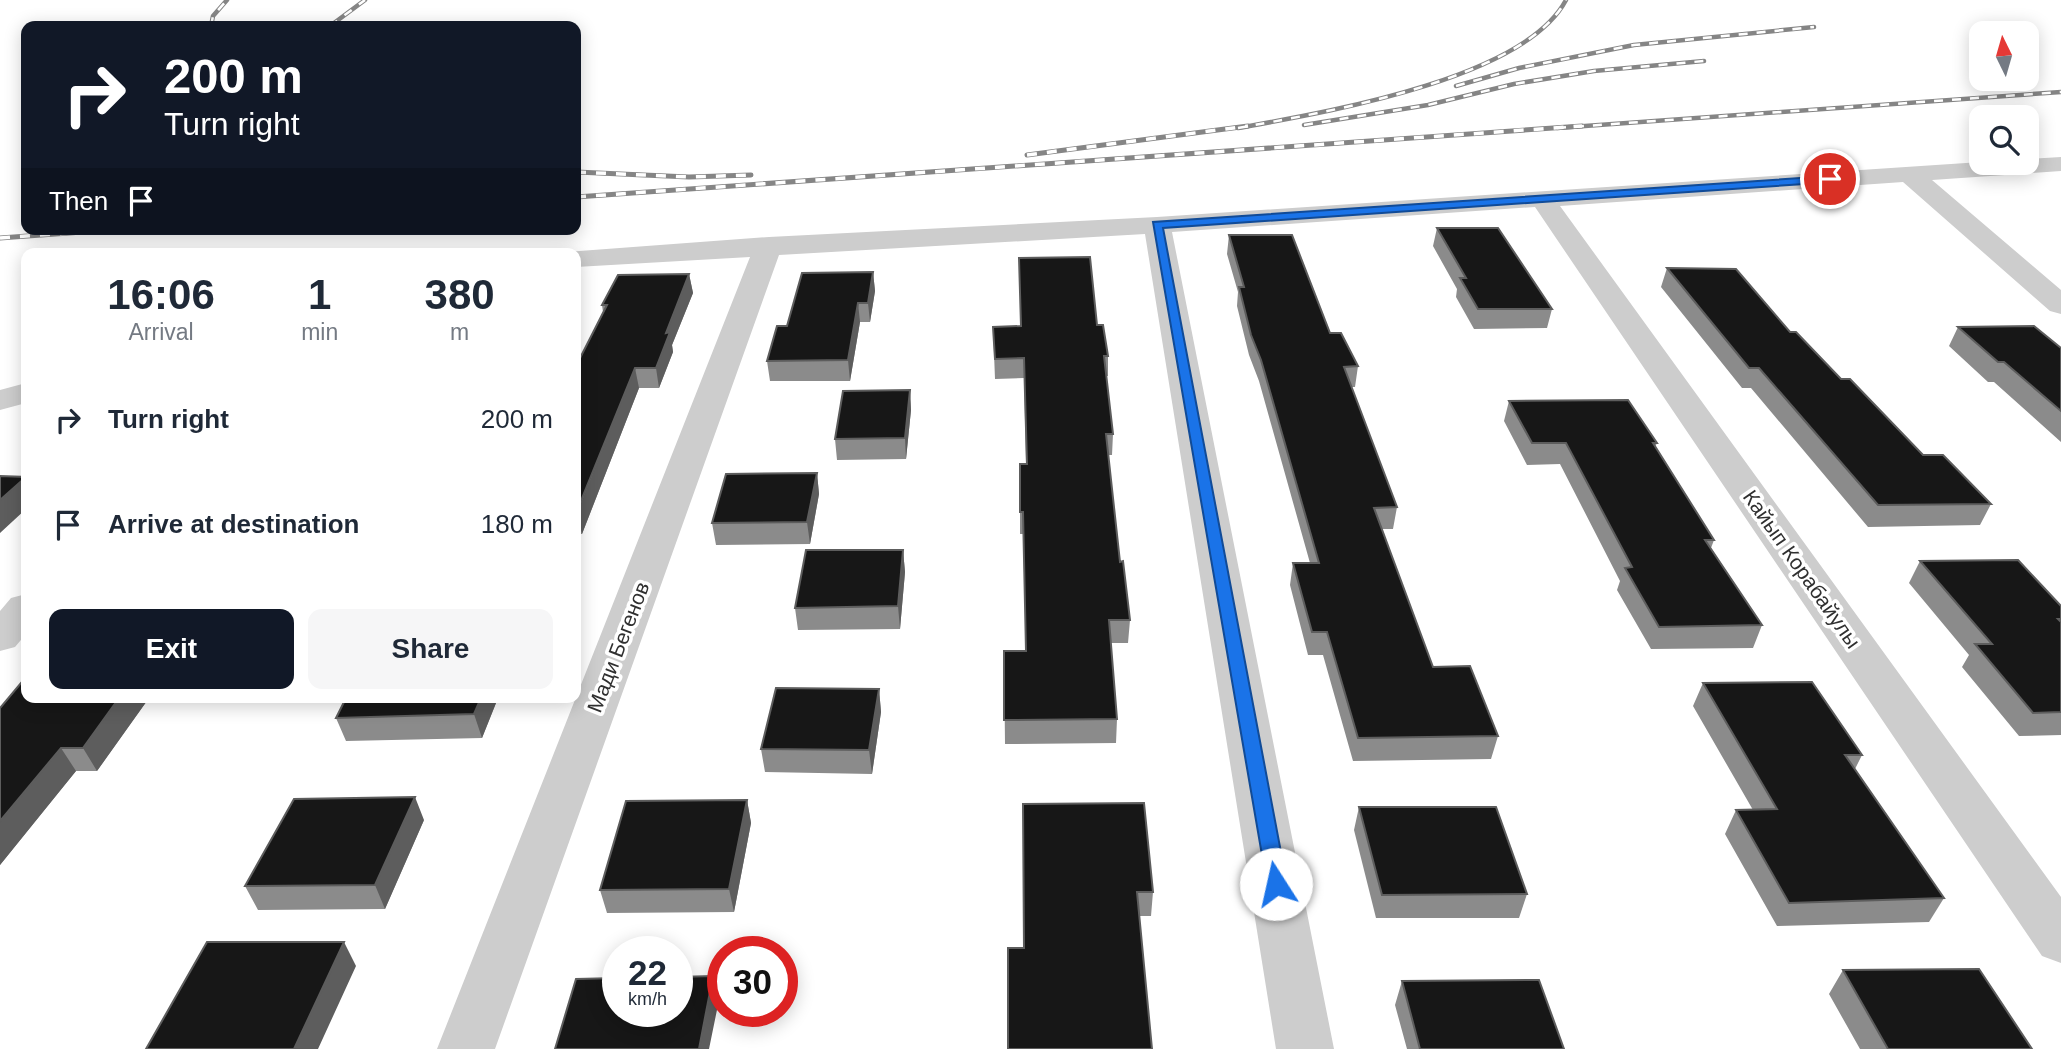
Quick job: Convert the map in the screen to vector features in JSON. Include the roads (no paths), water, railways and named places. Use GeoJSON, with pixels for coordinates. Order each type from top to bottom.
{"type":"FeatureCollection","features":[{"type":"Feature","properties":{"kind":"street"},"geometry":{"type":"LineString","coordinates":[[581,258],[1157,225],[2061,164]]}},
{"type":"Feature","properties":{"kind":"street"},"geometry":{"type":"LineString","coordinates":[[1909,174],[2061,304]]}},
{"type":"Feature","properties":{"kind":"street","name":"Кайып Корабайулы"},"geometry":{"type":"LineString","coordinates":[[1542,199],[2061,940]]}},
{"type":"Feature","properties":{"kind":"street"},"geometry":{"type":"LineString","coordinates":[[1157,225],[1306,1049]]}},
{"type":"Feature","properties":{"kind":"street","name":"Мади Бегенов"},"geometry":{"type":"LineString","coordinates":[[466,1049],[769,245]]}},
{"type":"Feature","properties":{"kind":"street"},"geometry":{"type":"LineString","coordinates":[[0,400],[21,394]]}},
{"type":"Feature","properties":{"kind":"street"},"geometry":{"type":"LineString","coordinates":[[0,637],[21,614]]}},
{"type":"Feature","properties":{"kind":"railway"},"geometry":{"type":"LineString","coordinates":[[212,21],[227,0]]}},
{"type":"Feature","properties":{"kind":"railway"},"geometry":{"type":"LineString","coordinates":[[337,21],[365,0]]}},
{"type":"Feature","properties":{"kind":"railway"},"geometry":{"type":"LineString","coordinates":[[1238,128],[1367,102],[1466,72],[1509,52],[1543,28],[1566,0]]}},
{"type":"Feature","properties":{"kind":"railway"},"geometry":{"type":"LineString","coordinates":[[1456,86],[1519,68],[1634,45],[1814,27]]}},
{"type":"Feature","properties":{"kind":"railway"},"geometry":{"type":"LineString","coordinates":[[1304,125],[1428,105],[1514,84],[1594,71],[1704,61]]}},
{"type":"Feature","properties":{"kind":"railway"},"geometry":{"type":"LineString","coordinates":[[1557,128],[2061,92]]}},
{"type":"Feature","properties":{"kind":"railway"},"geometry":{"type":"LineString","coordinates":[[1027,155],[1248,126]]}},
{"type":"Feature","properties":{"kind":"railway"},"geometry":{"type":"LineString","coordinates":[[581,197],[1582,126]]}},
{"type":"Feature","properties":{"kind":"railway"},"geometry":{"type":"LineString","coordinates":[[581,172],[689,177],[751,175]]}},
{"type":"Feature","properties":{"kind":"railway"},"geometry":{"type":"LineString","coordinates":[[0,238],[41,235]]}}]}
